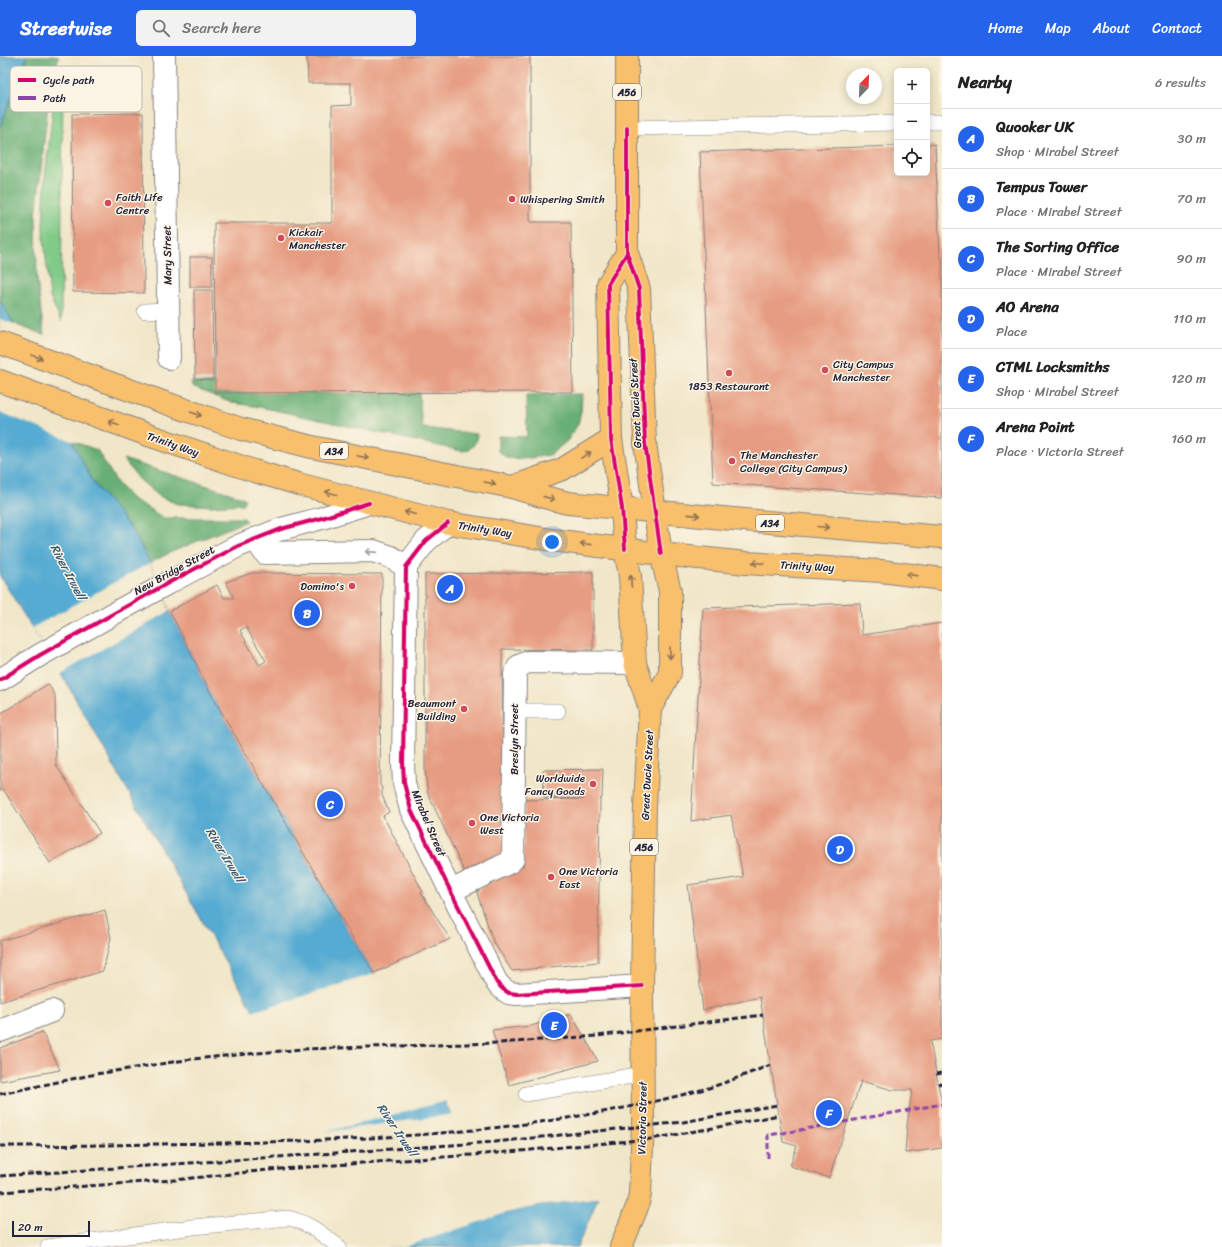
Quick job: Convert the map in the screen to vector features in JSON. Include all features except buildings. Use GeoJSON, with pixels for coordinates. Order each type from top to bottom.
{"type":"FeatureCollection","features":[{"type":"Feature","properties":{"kind":"main road","name":"Great Ducie Street"},"geometry":{"type":"LineString","coordinates":[[627,56],[627,253],[639,289],[645,443],[661,554],[670,591],[670,673],[650,709]]}},
{"type":"Feature","properties":{"kind":"main road","name":"Great Ducie Street"},"geometry":{"type":"LineString","coordinates":[[627,253],[608,284],[611,439],[622,508],[625,549],[630,576],[635,663],[650,709],[645,806],[642,986]]}},
{"type":"Feature","properties":{"kind":"main road","name":"A34"},"geometry":{"type":"LineString","coordinates":[[0,343],[242,429],[305,445],[512,487],[568,503],[749,521],[942,537]]}},
{"type":"Feature","properties":{"kind":"main road","name":"Trinity Way"},"geometry":{"type":"LineString","coordinates":[[0,381],[151,436],[254,471],[448,523],[552,540],[661,554],[746,563],[881,571],[942,579]]}},
{"type":"Feature","properties":{"kind":"main road"},"geometry":{"type":"LineString","coordinates":[[512,487],[563,469],[611,439]]}},
{"type":"Feature","properties":{"kind":"main road","name":"Victoria Street"},"geometry":{"type":"LineString","coordinates":[[624,1246],[640,1194],[643,1122],[642,986]]}},
{"type":"Feature","properties":{"kind":"street","name":"Mary Street"},"geometry":{"type":"LineString","coordinates":[[164,56],[169,358]]}},
{"type":"Feature","properties":{"kind":"street","name":"New Bridge Street"},"geometry":{"type":"LineString","coordinates":[[0,680],[40,655],[168,583],[238,546],[281,529],[369,503]]}},
{"type":"Feature","properties":{"kind":"street"},"geometry":{"type":"LineString","coordinates":[[255,539],[265,553],[374,551],[391,557],[406,567],[426,542],[448,523]]}},
{"type":"Feature","properties":{"kind":"street","name":"Mirabel Street"},"geometry":{"type":"LineString","coordinates":[[406,567],[402,763],[407,798],[497,983],[509,993],[528,994],[642,986]]}},
{"type":"Feature","properties":{"kind":"street","name":"Breslyn Street"},"geometry":{"type":"LineString","coordinates":[[451,891],[510,862],[513,859],[515,674],[519,666],[528,662],[635,663]]}},
{"type":"Feature","properties":{"kind":"street"},"geometry":{"type":"LineString","coordinates":[[0,1030],[52,1011]]}},
{"type":"Feature","properties":{"kind":"lane"},"geometry":{"type":"LineString","coordinates":[[930,122],[942,122]]}},
{"type":"Feature","properties":{"kind":"lane"},"geometry":{"type":"LineString","coordinates":[[627,128],[894,123]]}},
{"type":"Feature","properties":{"kind":"lane"},"geometry":{"type":"LineString","coordinates":[[145,311],[168,310]]}},
{"type":"Feature","properties":{"kind":"lane"},"geometry":{"type":"LineString","coordinates":[[514,711],[558,711]]}},
{"type":"Feature","properties":{"kind":"lane"},"geometry":{"type":"LineString","coordinates":[[526,1094],[643,1074]]}},
{"type":"Feature","properties":{"kind":"lane"},"geometry":{"type":"LineString","coordinates":[[48,1247],[193,1227],[288,1218],[306,1223],[339,1247]]}},
{"type":"Feature","properties":{"kind":"green space"},"geometry":{"type":"Polygon","coordinates":[[[27,56],[59,56],[56,66],[23,66],[27,56]]]}},
{"type":"Feature","properties":{"kind":"green space"},"geometry":{"type":"Polygon","coordinates":[[[10,101],[10,112],[47,112],[36,216],[37,279],[44,335],[14,324],[0,300],[0,127],[10,101]]]}},
{"type":"Feature","properties":{"kind":"green space"},"geometry":{"type":"Polygon","coordinates":[[[52,112],[63,112],[61,322],[50,297],[43,229],[45,178],[52,112]]]}},
{"type":"Feature","properties":{"kind":"green space"},"geometry":{"type":"Polygon","coordinates":[[[191,382],[215,383],[216,393],[419,393],[422,428],[477,434],[477,437],[471,448],[462,451],[260,407],[232,403],[192,387],[191,382]]]}},
{"type":"Feature","properties":{"kind":"green space"},"geometry":{"type":"Polygon","coordinates":[[[582,394],[581,412],[578,424],[567,441],[550,455],[524,459],[507,458],[498,451],[498,436],[527,437],[526,395],[582,394]]]}},
{"type":"Feature","properties":{"kind":"green space"},"geometry":{"type":"Polygon","coordinates":[[[72,441],[97,450],[118,484],[131,498],[164,518],[244,518],[246,521],[169,553],[150,563],[133,531],[92,481],[72,441]]]}},
{"type":"Feature","properties":{"kind":"green space"},"geometry":{"type":"Polygon","coordinates":[[[123,459],[245,499],[243,504],[212,506],[177,504],[159,496],[140,480],[123,459]]]}},
{"type":"Feature","properties":{"kind":"water"},"geometry":{"type":"Polygon","coordinates":[[[0,56],[27,56],[23,66],[10,66],[10,101],[0,127],[0,56]]]}},
{"type":"Feature","properties":{"kind":"water","name":"River Irwell"},"geometry":{"type":"Polygon","coordinates":[[[0,300],[14,324],[92,481],[133,531],[150,563],[170,611],[211,694],[374,973],[506,1213],[538,1206],[598,1197],[577,1247],[388,1247],[58,668],[0,576],[0,300]]]}},
{"type":"Feature","properties":{"kind":"pier"},"geometry":{"type":"Polygon","coordinates":[[[0,319],[17,325],[74,442],[0,412],[0,319]]]}},
{"type":"Feature","properties":{"kind":"pier"},"geometry":{"type":"Polygon","coordinates":[[[150,563],[170,611],[60,673],[32,628],[150,563]]]}},
{"type":"Feature","properties":{"kind":"pier"},"geometry":{"type":"Polygon","coordinates":[[[377,973],[446,1101],[325,1132],[454,1114],[507,1211],[538,1204],[597,1196],[600,1197],[538,1206],[506,1213],[404,1247],[386,1247],[252,1012],[377,973]]]}},
{"type":"Feature","properties":{"kind":"railway"},"geometry":{"type":"LineString","coordinates":[[0,1094],[96,1074],[192,1059],[303,1049],[499,1043],[597,1036],[763,1015]]}},
{"type":"Feature","properties":{"kind":"railway"},"geometry":{"type":"LineString","coordinates":[[0,1146],[280,1142],[401,1136],[462,1131],[582,1116],[642,1104],[710,1088],[771,1065]]}},
{"type":"Feature","properties":{"kind":"railway"},"geometry":{"type":"LineString","coordinates":[[936,1074],[942,1073]]}},
{"type":"Feature","properties":{"kind":"railway"},"geometry":{"type":"LineString","coordinates":[[938,1084],[942,1083]]}},
{"type":"Feature","properties":{"kind":"railway"},"geometry":{"type":"LineString","coordinates":[[0,1176],[495,1142],[683,1122],[777,1105]]}},
{"type":"Feature","properties":{"kind":"railway"},"geometry":{"type":"LineString","coordinates":[[0,1192],[174,1180],[268,1170],[498,1153],[651,1139],[779,1115]]}},
{"type":"Feature","properties":{"kind":"marked path"},"geometry":{"type":"LineString","coordinates":[[768,1158],[768,1135],[942,1104]]}},
{"type":"Feature","properties":{"kind":"cycle path"},"geometry":{"type":"LineString","coordinates":[[627,128],[627,253],[639,289],[645,443],[661,554]]}},
{"type":"Feature","properties":{"kind":"cycle path"},"geometry":{"type":"LineString","coordinates":[[625,549],[622,508],[611,439],[608,284],[627,253]]}},
{"type":"Feature","properties":{"kind":"cycle path"},"geometry":{"type":"LineString","coordinates":[[0,680],[40,655],[168,583],[238,546],[281,529],[369,503]]}},
{"type":"Feature","properties":{"kind":"cycle path"},"geometry":{"type":"LineString","coordinates":[[448,523],[426,541],[406,567],[403,763],[404,783],[411,810],[497,983],[503,989],[509,993],[517,994],[642,986]]}},
{"type":"Feature","properties":{"kind":"place","name":"Whispering Smith"},"geometry":{"type":"Point","coordinates":[512,199]}},
{"type":"Feature","properties":{"kind":"place","name":"Faith Life Centre"},"geometry":{"type":"Point","coordinates":[108,203]}},
{"type":"Feature","properties":{"kind":"place","name":"Kickair Manchester"},"geometry":{"type":"Point","coordinates":[281,238]}},
{"type":"Feature","properties":{"kind":"place","name":"City Campus Manchester"},"geometry":{"type":"Point","coordinates":[825,370]}},
{"type":"Feature","properties":{"kind":"place","name":"1853 Restaurant"},"geometry":{"type":"Point","coordinates":[729,373]}},
{"type":"Feature","properties":{"kind":"place","name":"The Manchester College (City Campus)"},"geometry":{"type":"Point","coordinates":[732,461]}},
{"type":"Feature","properties":{"kind":"place","name":"Domino's"},"geometry":{"type":"Point","coordinates":[352,586]}},
{"type":"Feature","properties":{"kind":"place","name":"Quooker UK"},"geometry":{"type":"Point","coordinates":[450,588]}},
{"type":"Feature","properties":{"kind":"place","name":"Tempus Tower"},"geometry":{"type":"Point","coordinates":[307,613]}},
{"type":"Feature","properties":{"kind":"place","name":"Beaumont Building"},"geometry":{"type":"Point","coordinates":[464,709]}},
{"type":"Feature","properties":{"kind":"place","name":"Worldwide Fancy Goods"},"geometry":{"type":"Point","coordinates":[593,784]}},
{"type":"Feature","properties":{"kind":"place","name":"The Sorting Office"},"geometry":{"type":"Point","coordinates":[330,804]}},
{"type":"Feature","properties":{"kind":"place","name":"One Victoria West"},"geometry":{"type":"Point","coordinates":[472,823]}},
{"type":"Feature","properties":{"kind":"place","name":"AO Arena"},"geometry":{"type":"Point","coordinates":[840,849]}},
{"type":"Feature","properties":{"kind":"place","name":"One Victoria East"},"geometry":{"type":"Point","coordinates":[551,877]}},
{"type":"Feature","properties":{"kind":"place","name":"CTML Locksmiths"},"geometry":{"type":"Point","coordinates":[554,1025]}},
{"type":"Feature","properties":{"kind":"place","name":"Arena Point"},"geometry":{"type":"Point","coordinates":[829,1113]}}]}
